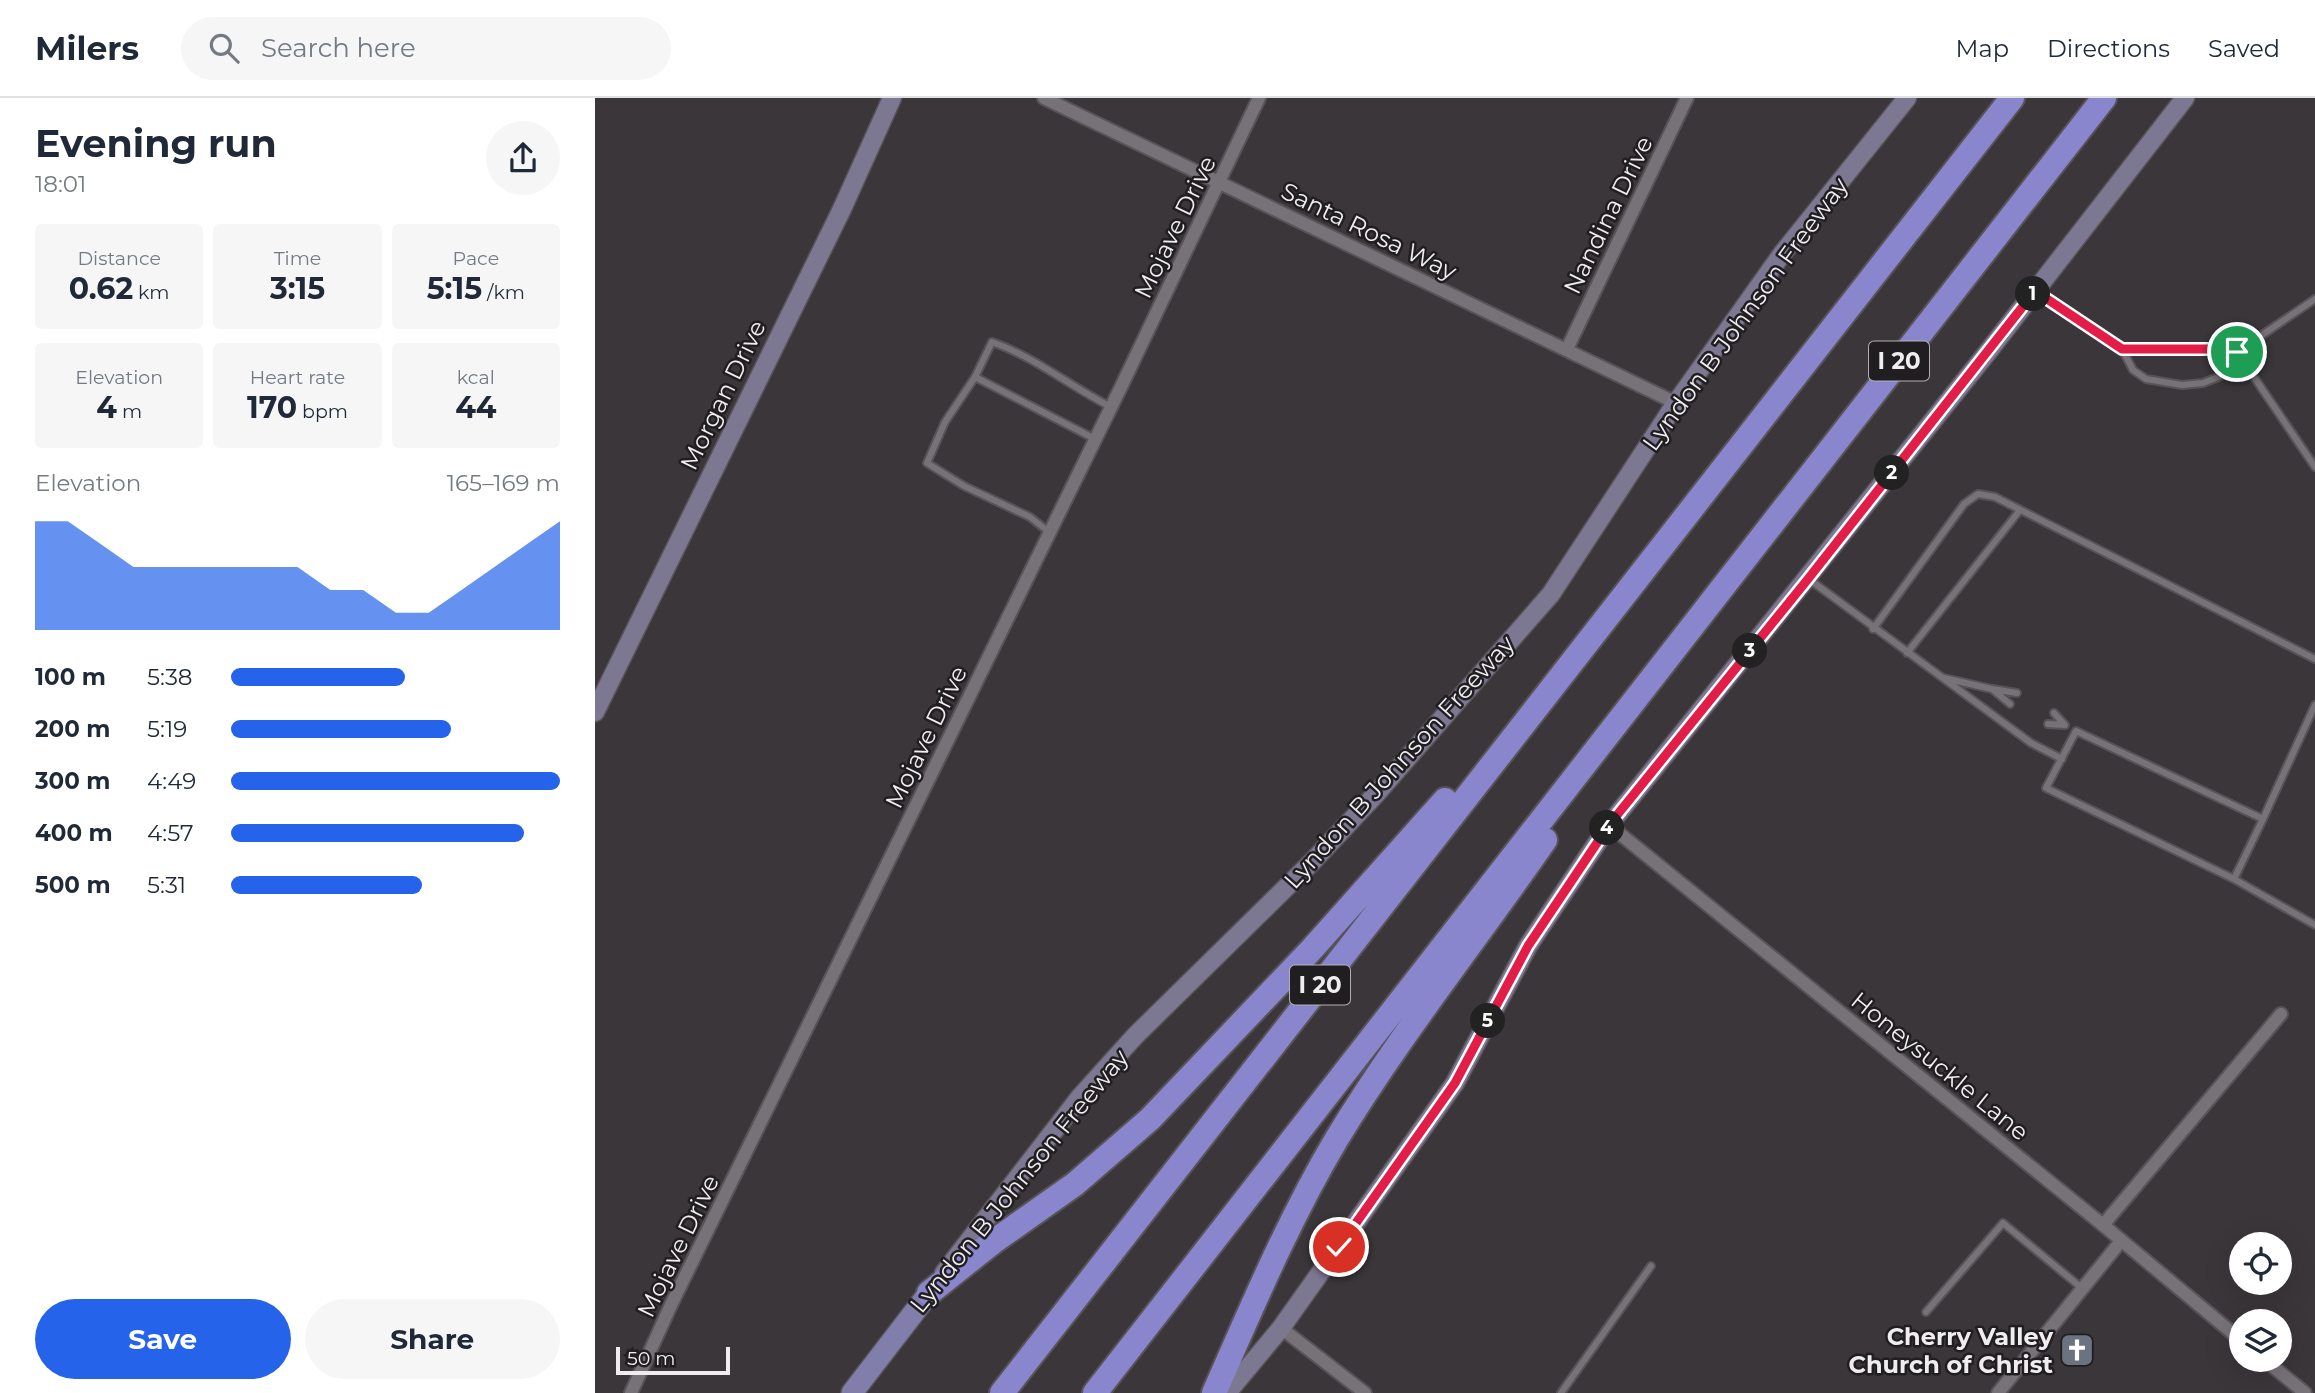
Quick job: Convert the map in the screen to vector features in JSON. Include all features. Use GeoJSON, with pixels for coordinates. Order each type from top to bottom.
{"type":"FeatureCollection","features":[{"type":"Feature","properties":{"kind":"highway","name":"I 20"},"geometry":{"type":"LineString","coordinates":[[1002,1393],[2012,98]]}},
{"type":"Feature","properties":{"kind":"highway","name":"I 20"},"geometry":{"type":"LineString","coordinates":[[1095,1393],[2103,98]]}},
{"type":"Feature","properties":{"kind":"highway"},"geometry":{"type":"LineString","coordinates":[[929,1293],[993,1242],[1095,1168],[1188,1082],[1395,857],[1639,576]]}},
{"type":"Feature","properties":{"kind":"highway"},"geometry":{"type":"LineString","coordinates":[[1214,1393],[1284,1237],[1337,1139],[1695,623]]}},
{"type":"Feature","properties":{"kind":"main road","name":"Morgan Drive"},"geometry":{"type":"LineString","coordinates":[[595,712],[842,209],[892,98]]}},
{"type":"Feature","properties":{"kind":"main road","name":"Lyndon B Johnson Freeway"},"geometry":{"type":"LineString","coordinates":[[852,1393],[1080,1097],[1135,1036],[1312,862],[1376,794],[1551,594],[1676,403],[1782,254],[1907,98]]}},
{"type":"Feature","properties":{"kind":"main road"},"geometry":{"type":"LineString","coordinates":[[1227,1393],[1281,1328],[1455,1083],[1528,946],[1609,825],[1808,579],[2185,98]]}},
{"type":"Feature","properties":{"kind":"street","name":"Santa Rosa Way"},"geometry":{"type":"LineString","coordinates":[[1044,98],[1676,403]]}},
{"type":"Feature","properties":{"kind":"street","name":"Mojave Drive"},"geometry":{"type":"LineString","coordinates":[[631,1393],[671,1305],[1111,407],[1259,98]]}},
{"type":"Feature","properties":{"kind":"street","name":"Nandina Drive"},"geometry":{"type":"LineString","coordinates":[[1567,349],[1687,98]]}},
{"type":"Feature","properties":{"kind":"street","name":"Honeysuckle Lane"},"geometry":{"type":"LineString","coordinates":[[1609,825],[2229,1330]]}},
{"type":"Feature","properties":{"kind":"street"},"geometry":{"type":"LineString","coordinates":[[2103,1225],[2281,1013]]}},
{"type":"Feature","properties":{"kind":"street"},"geometry":{"type":"LineString","coordinates":[[1999,1393],[2121,1241]]}},
{"type":"Feature","properties":{"kind":"street"},"geometry":{"type":"LineString","coordinates":[[1281,1328],[1365,1393]]}},
{"type":"Feature","properties":{"kind":"street"},"geometry":{"type":"LineString","coordinates":[[2280,1372],[2305,1393]]}},
{"type":"Feature","properties":{"kind":"lane"},"geometry":{"type":"LineString","coordinates":[[2035,291],[2122,349],[2133,370],[2145,379],[2182,385],[2203,383],[2221,376],[2226,357]]}},
{"type":"Feature","properties":{"kind":"lane"},"geometry":{"type":"LineString","coordinates":[[2226,357],[2315,299]]}},
{"type":"Feature","properties":{"kind":"lane"},"geometry":{"type":"LineString","coordinates":[[1049,532],[1030,517],[964,486],[927,463],[945,422],[975,377],[992,342],[1111,407]]}},
{"type":"Feature","properties":{"kind":"lane"},"geometry":{"type":"LineString","coordinates":[[2122,349],[2218,349],[2226,357]]}},
{"type":"Feature","properties":{"kind":"lane"},"geometry":{"type":"LineString","coordinates":[[2237,352],[2315,467]]}},
{"type":"Feature","properties":{"kind":"lane"},"geometry":{"type":"LineString","coordinates":[[975,377],[1095,439]]}},
{"type":"Feature","properties":{"kind":"lane"},"geometry":{"type":"LineString","coordinates":[[1873,629],[1964,504],[1978,494],[1995,497],[2315,659]]}},
{"type":"Feature","properties":{"kind":"lane"},"geometry":{"type":"LineString","coordinates":[[1907,653],[2020,510]]}},
{"type":"Feature","properties":{"kind":"lane"},"geometry":{"type":"LineString","coordinates":[[1808,579],[2031,743],[2061,759]]}},
{"type":"Feature","properties":{"kind":"lane"},"geometry":{"type":"LineString","coordinates":[[1939,677],[2017,693]]}},
{"type":"Feature","properties":{"kind":"lane"},"geometry":{"type":"LineString","coordinates":[[1992,690],[2010,704]]}},
{"type":"Feature","properties":{"kind":"lane"},"geometry":{"type":"LineString","coordinates":[[2234,879],[2315,705]]}},
{"type":"Feature","properties":{"kind":"lane"},"geometry":{"type":"LineString","coordinates":[[2054,713],[2075,731],[2263,819]]}},
{"type":"Feature","properties":{"kind":"lane"},"geometry":{"type":"LineString","coordinates":[[2048,724],[2065,725]]}},
{"type":"Feature","properties":{"kind":"lane"},"geometry":{"type":"LineString","coordinates":[[2075,731],[2046,789],[2234,879],[2315,925]]}},
{"type":"Feature","properties":{"kind":"lane"},"geometry":{"type":"LineString","coordinates":[[1926,1312],[2003,1223],[2083,1289]]}},
{"type":"Feature","properties":{"kind":"lane"},"geometry":{"type":"LineString","coordinates":[[1561,1393],[1651,1266]]}},
{"type":"Feature","properties":{"kind":"place","name":"Cherry Valley Church of Christ"},"geometry":{"type":"Point","coordinates":[2077,1350]}},
{"type":"Feature","properties":{"kind":"route"},"geometry":{"type":"LineString","coordinates":[[1339,1247],[1455,1083],[1528,946],[1609,825],[1808,579],[2035,291],[2122,349],[2218,349],[2226,357],[2237,352]]}}]}
